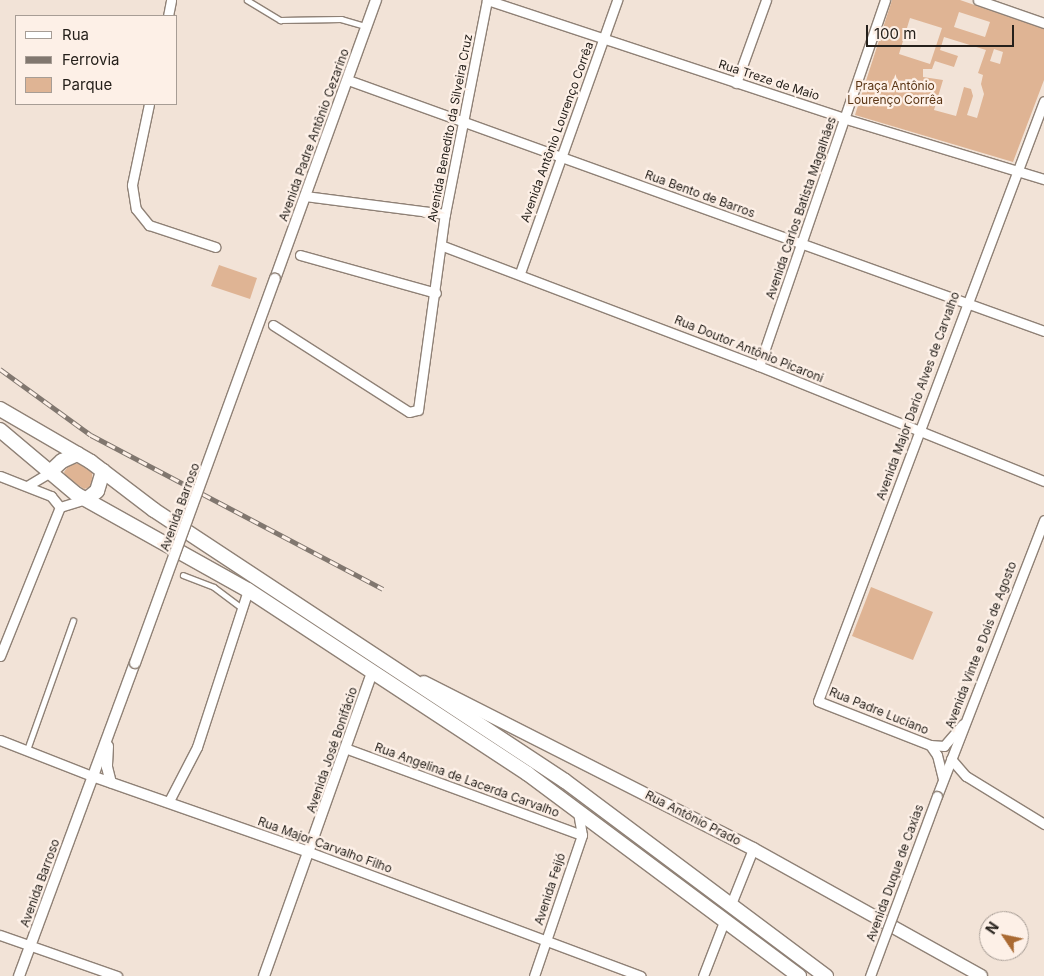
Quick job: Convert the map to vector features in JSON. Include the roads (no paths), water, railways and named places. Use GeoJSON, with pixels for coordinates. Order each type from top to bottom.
{"type":"FeatureCollection","features":[{"type":"Feature","properties":{"kind":"main road"},"geometry":{"type":"LineString","coordinates":[[0,409],[103,471],[154,510],[565,781],[826,976]]}},
{"type":"Feature","properties":{"kind":"main road"},"geometry":{"type":"LineString","coordinates":[[0,430],[67,488],[248,590],[578,809],[799,976]]}},
{"type":"Feature","properties":{"kind":"main road"},"geometry":{"type":"LineString","coordinates":[[50,472],[62,461],[77,454]]}},
{"type":"Feature","properties":{"kind":"main road"},"geometry":{"type":"LineString","coordinates":[[87,499],[97,491],[103,471]]}},
{"type":"Feature","properties":{"kind":"main road","name":"Rua Antônio Prado"},"geometry":{"type":"LineString","coordinates":[[399,670],[753,849],[982,976]]}},
{"type":"Feature","properties":{"kind":"street"},"geometry":{"type":"LineString","coordinates":[[168,15],[171,0]]}},
{"type":"Feature","properties":{"kind":"street","name":"Avenida Padre Antônio Cezarino"},"geometry":{"type":"LineString","coordinates":[[275,279],[376,0]]}},
{"type":"Feature","properties":{"kind":"street","name":"Rua Treze de Maio"},"geometry":{"type":"LineString","coordinates":[[487,0],[846,119],[1044,179]]}},
{"type":"Feature","properties":{"kind":"street","name":"Avenida Benedito da Silveira Cruz"},"geometry":{"type":"LineString","coordinates":[[273,325],[409,412],[418,410],[443,246],[445,214],[487,0]]}},
{"type":"Feature","properties":{"kind":"street","name":"Avenida Antônio Lourenço Corrêa"},"geometry":{"type":"LineString","coordinates":[[520,273],[617,0]]}},
{"type":"Feature","properties":{"kind":"street"},"geometry":{"type":"LineString","coordinates":[[736,83],[766,0]]}},
{"type":"Feature","properties":{"kind":"street","name":"Avenida Carlos Batista Magalhães"},"geometry":{"type":"LineString","coordinates":[[759,366],[846,119],[885,0]]}},
{"type":"Feature","properties":{"kind":"street"},"geometry":{"type":"LineString","coordinates":[[978,0],[1044,23]]}},
{"type":"Feature","properties":{"kind":"street","name":"Rua Bento de Barros"},"geometry":{"type":"LineString","coordinates":[[348,80],[1044,331]]}},
{"type":"Feature","properties":{"kind":"street","name":"Avenida Major Dario Alves de Carvalho"},"geometry":{"type":"LineString","coordinates":[[818,701],[966,302],[1044,101]]}},
{"type":"Feature","properties":{"kind":"street"},"geometry":{"type":"LineString","coordinates":[[149,105],[132,185],[136,209],[149,225],[215,247]]}},
{"type":"Feature","properties":{"kind":"street"},"geometry":{"type":"LineString","coordinates":[[304,196],[445,214]]}},
{"type":"Feature","properties":{"kind":"street","name":"Rua Doutor Antônio Picaroni"},"geometry":{"type":"LineString","coordinates":[[443,246],[520,273],[759,366],[1044,481]]}},
{"type":"Feature","properties":{"kind":"street"},"geometry":{"type":"LineString","coordinates":[[300,255],[436,293]]}},
{"type":"Feature","properties":{"kind":"street","name":"Avenida Barroso"},"geometry":{"type":"LineString","coordinates":[[19,976],[92,776],[108,743],[135,663],[275,279]]}},
{"type":"Feature","properties":{"kind":"street"},"geometry":{"type":"LineString","coordinates":[[26,486],[50,472]]}},
{"type":"Feature","properties":{"kind":"street"},"geometry":{"type":"LineString","coordinates":[[0,476],[50,496],[60,507]]}},
{"type":"Feature","properties":{"kind":"street"},"geometry":{"type":"LineString","coordinates":[[60,507],[87,499]]}},
{"type":"Feature","properties":{"kind":"street"},"geometry":{"type":"LineString","coordinates":[[0,656],[60,507]]}},
{"type":"Feature","properties":{"kind":"street","name":"Avenida Vinte e Dois de Agosto"},"geometry":{"type":"LineString","coordinates":[[943,779],[1044,520]]}},
{"type":"Feature","properties":{"kind":"street"},"geometry":{"type":"LineString","coordinates":[[169,800],[197,747],[248,590]]}},
{"type":"Feature","properties":{"kind":"street","name":"Avenida José Bonifácio"},"geometry":{"type":"LineString","coordinates":[[264,976],[372,673]]}},
{"type":"Feature","properties":{"kind":"street","name":"Rua Padre Luciano"},"geometry":{"type":"LineString","coordinates":[[818,701],[930,746],[944,746],[963,724]]}},
{"type":"Feature","properties":{"kind":"street","name":"Rua Major Carvalho Filho"},"geometry":{"type":"LineString","coordinates":[[0,740],[111,783],[169,800],[641,976]]}},
{"type":"Feature","properties":{"kind":"street","name":"Avenida Barroso"},"geometry":{"type":"LineString","coordinates":[[108,743],[107,767],[111,783]]}},
{"type":"Feature","properties":{"kind":"street","name":"Rua Padre Luciano"},"geometry":{"type":"LineString","coordinates":[[930,746],[938,755],[943,779]]}},
{"type":"Feature","properties":{"kind":"street","name":"Rua Angelina de Lacerda Carvalho"},"geometry":{"type":"LineString","coordinates":[[345,748],[582,835]]}},
{"type":"Feature","properties":{"kind":"street"},"geometry":{"type":"LineString","coordinates":[[952,759],[966,776],[1044,824]]}},
{"type":"Feature","properties":{"kind":"street"},"geometry":{"type":"LineString","coordinates":[[943,779],[966,776]]}},
{"type":"Feature","properties":{"kind":"street","name":"Avenida Duque de Caxias"},"geometry":{"type":"LineString","coordinates":[[870,976],[943,779]]}},
{"type":"Feature","properties":{"kind":"street","name":"Avenida Feijó"},"geometry":{"type":"LineString","coordinates":[[534,976],[582,835],[578,809]]}},
{"type":"Feature","properties":{"kind":"street"},"geometry":{"type":"LineString","coordinates":[[731,904],[753,849]]}},
{"type":"Feature","properties":{"kind":"street"},"geometry":{"type":"LineString","coordinates":[[704,976],[726,919]]}},
{"type":"Feature","properties":{"kind":"street"},"geometry":{"type":"LineString","coordinates":[[0,935],[118,976]]}},
{"type":"Feature","properties":{"kind":"lane"},"geometry":{"type":"LineString","coordinates":[[247,0],[280,20],[340,19],[367,27]]}},
{"type":"Feature","properties":{"kind":"lane"},"geometry":{"type":"LineString","coordinates":[[183,575],[214,587],[242,608]]}},
{"type":"Feature","properties":{"kind":"lane"},"geometry":{"type":"LineString","coordinates":[[27,750],[73,621]]}},
{"type":"Feature","properties":{"kind":"railway"},"geometry":{"type":"LineString","coordinates":[[0,369],[91,435],[383,589]]}},
{"type":"Feature","properties":{"kind":"park label","name":"Praça Antônio Lourenço Corrêa"},"geometry":{"type":"Point","coordinates":[895,93]}}]}
